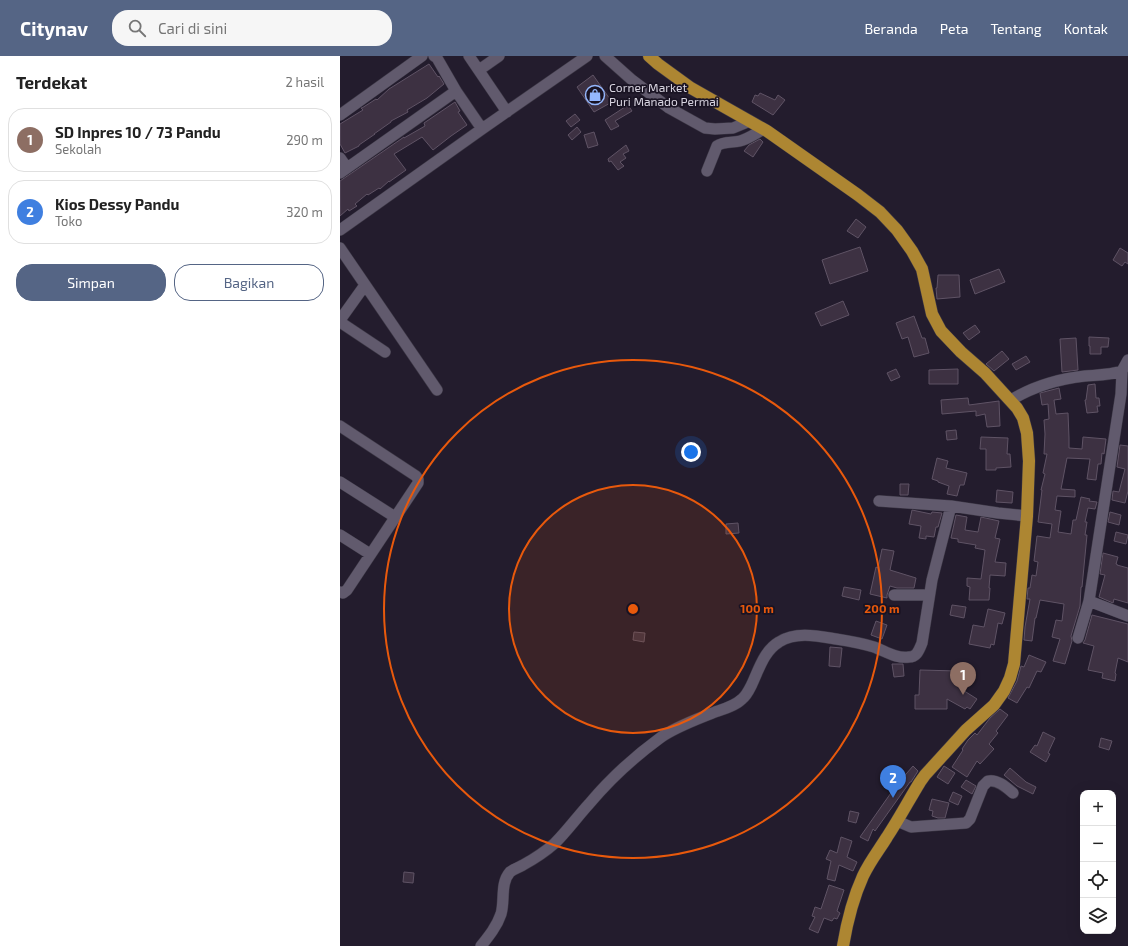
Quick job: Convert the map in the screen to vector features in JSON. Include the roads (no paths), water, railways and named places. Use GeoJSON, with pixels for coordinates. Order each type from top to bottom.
{"type":"FeatureCollection","features":[{"type":"Feature","properties":{"kind":"highway"},"geometry":{"type":"LineString","coordinates":[[649,56],[677,79],[691,88],[764,129],[880,212],[897,230],[912,251],[922,269],[932,314],[941,331],[960,352],[985,373],[1011,400],[1023,418],[1027,433],[1029,461],[1027,516],[1014,664],[1010,678],[1004,691],[994,705],[966,730],[920,782],[863,875],[853,902],[843,946]]}},
{"type":"Feature","properties":{"kind":"street"},"geometry":{"type":"LineString","coordinates":[[340,115],[422,56]]}},
{"type":"Feature","properties":{"kind":"street"},"geometry":{"type":"LineString","coordinates":[[434,56],[437,58],[456,91],[482,129]]}},
{"type":"Feature","properties":{"kind":"street"},"geometry":{"type":"LineString","coordinates":[[469,56],[506,112]]}},
{"type":"Feature","properties":{"kind":"street"},"geometry":{"type":"LineString","coordinates":[[479,70],[499,56]]}},
{"type":"Feature","properties":{"kind":"street"},"geometry":{"type":"LineString","coordinates":[[340,230],[587,56]]}},
{"type":"Feature","properties":{"kind":"street"},"geometry":{"type":"LineString","coordinates":[[605,56],[632,80],[669,108],[705,128],[733,128],[750,121]]}},
{"type":"Feature","properties":{"kind":"street"},"geometry":{"type":"LineString","coordinates":[[340,158],[344,170],[456,91]]}},
{"type":"Feature","properties":{"kind":"street"},"geometry":{"type":"LineString","coordinates":[[707,171],[717,146],[723,142],[740,141],[764,129]]}},
{"type":"Feature","properties":{"kind":"street"},"geometry":{"type":"LineString","coordinates":[[340,248],[437,390]]}},
{"type":"Feature","properties":{"kind":"street"},"geometry":{"type":"LineString","coordinates":[[365,285],[340,321],[386,352]]}},
{"type":"Feature","properties":{"kind":"street"},"geometry":{"type":"LineString","coordinates":[[1078,638],[1089,601],[1121,394],[1122,371],[1128,360]]}},
{"type":"Feature","properties":{"kind":"street"},"geometry":{"type":"LineString","coordinates":[[1011,400],[1029,390],[1048,383],[1075,377],[1122,371]]}},
{"type":"Feature","properties":{"kind":"street"},"geometry":{"type":"LineString","coordinates":[[340,426],[416,476],[418,479],[418,483],[347,590],[343,593],[340,592]]}},
{"type":"Feature","properties":{"kind":"street"},"geometry":{"type":"LineString","coordinates":[[340,482],[395,517]]}},
{"type":"Feature","properties":{"kind":"street"},"geometry":{"type":"LineString","coordinates":[[879,501],[951,506],[1027,516]]}},
{"type":"Feature","properties":{"kind":"street"},"geometry":{"type":"LineString","coordinates":[[481,946],[494,928],[502,913],[506,876],[510,872],[538,856],[555,843],[590,802],[629,762],[651,744],[662,736],[678,728],[733,706],[742,700],[769,650],[776,644],[782,640],[793,637],[819,636],[857,642],[896,656],[909,658],[914,656],[922,643],[928,596],[951,506]]}},
{"type":"Feature","properties":{"kind":"street"},"geometry":{"type":"LineString","coordinates":[[340,535],[370,554]]}},
{"type":"Feature","properties":{"kind":"street"},"geometry":{"type":"LineString","coordinates":[[894,595],[928,596]]}},
{"type":"Feature","properties":{"kind":"street"},"geometry":{"type":"LineString","coordinates":[[1089,601],[1128,616]]}},
{"type":"Feature","properties":{"kind":"street"},"geometry":{"type":"LineString","coordinates":[[897,821],[911,827],[966,823],[970,819],[988,780],[996,781],[1013,792]]}},
{"type":"Feature","properties":{"kind":"place","name":"Corner Market Puri Manado Permai"},"geometry":{"type":"Point","coordinates":[595,95]}},
{"type":"Feature","properties":{"kind":"place","name":"SD Inpres 10 / 73 Pandu"},"geometry":{"type":"Point","coordinates":[963,695]}},
{"type":"Feature","properties":{"kind":"place","name":"Kios Dessy Pandu"},"geometry":{"type":"Point","coordinates":[893,798]}}]}
